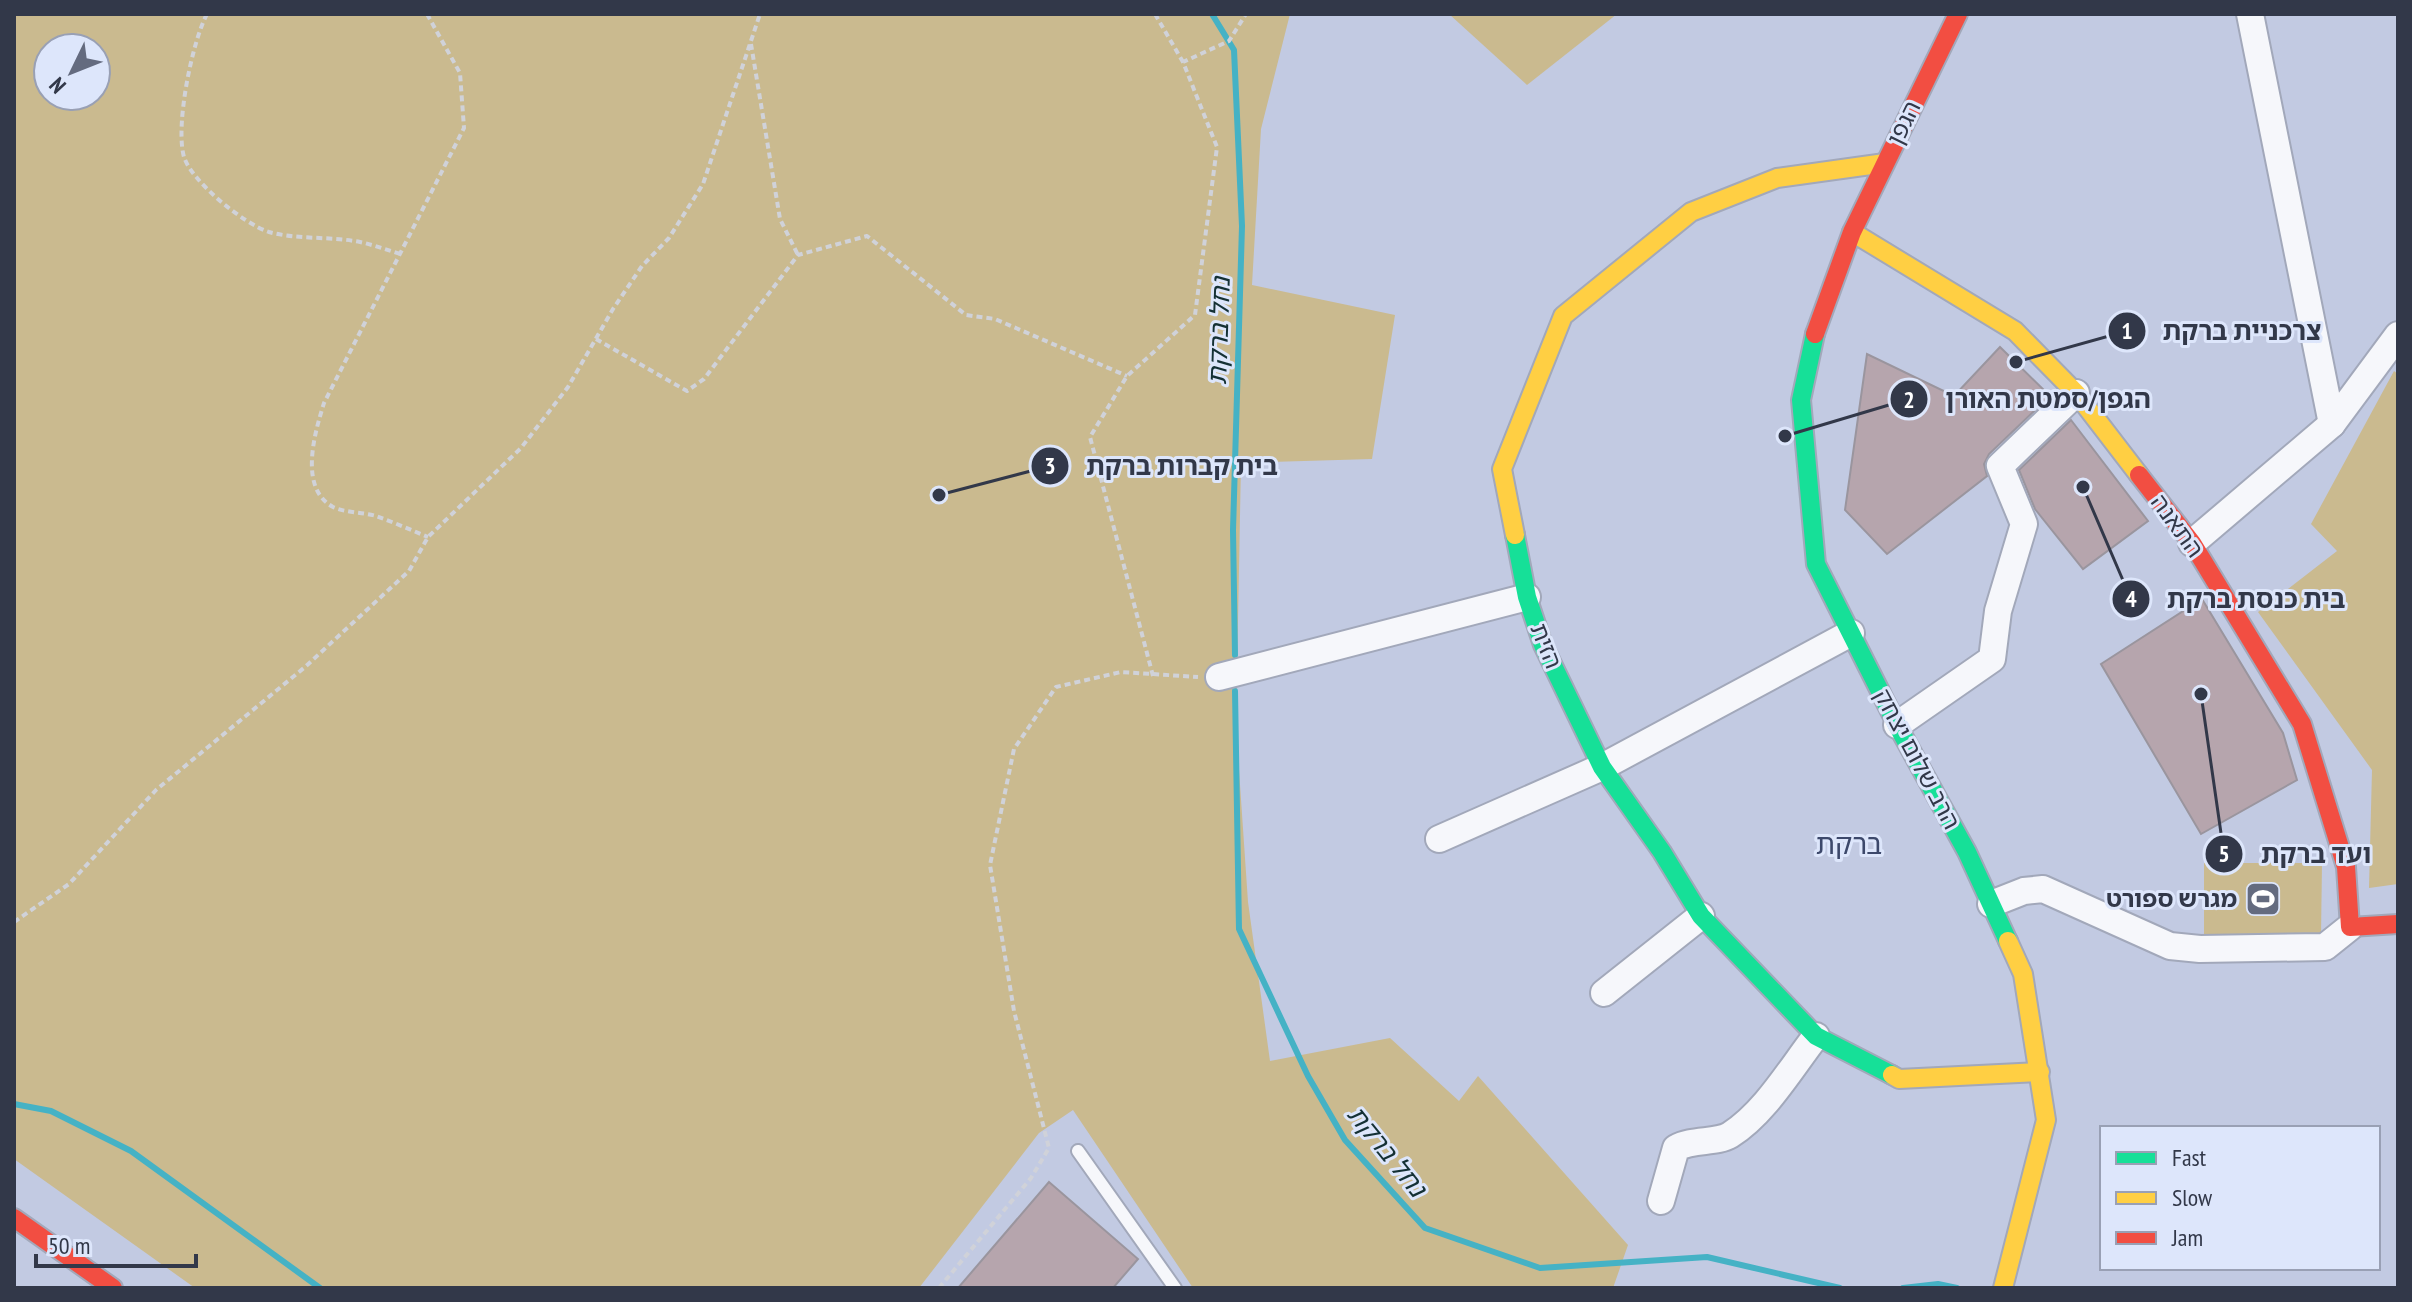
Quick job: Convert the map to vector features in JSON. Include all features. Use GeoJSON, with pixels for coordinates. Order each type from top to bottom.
{"type":"FeatureCollection","features":[{"type":"Feature","properties":{"kind":"street","name":"הגפן"},"geometry":{"type":"LineString","coordinates":[[1852,232],[1958,14]]}},
{"type":"Feature","properties":{"kind":"street"},"geometry":{"type":"LineString","coordinates":[[2250,14],[2332,424]]}},
{"type":"Feature","properties":{"kind":"street","name":"הזית"},"geometry":{"type":"LineString","coordinates":[[1885,163],[1777,178],[1691,212],[1563,316],[1502,469],[1527,597],[1543,645],[1602,767],[1662,852],[1701,916],[1816,1036],[1899,1079],[2040,1072]]}},
{"type":"Feature","properties":{"kind":"street","name":"התאנה"},"geometry":{"type":"LineString","coordinates":[[1852,232],[2015,331],[2076,393],[2192,543],[2302,724],[2346,867],[2350,927]]}},
{"type":"Feature","properties":{"kind":"street","name":"הרב שלום יצחק"},"geometry":{"type":"LineString","coordinates":[[1852,232],[1814,338],[1801,400],[1816,564],[1897,725],[1967,852],[2023,974],[2046,1120],[2004,1286]]}},
{"type":"Feature","properties":{"kind":"street"},"geometry":{"type":"LineString","coordinates":[[2192,543],[2332,424],[2398,335]]}},
{"type":"Feature","properties":{"kind":"street"},"geometry":{"type":"LineString","coordinates":[[1897,725],[1992,659],[2001,596],[2024,524],[2000,466],[2076,393]]}},
{"type":"Feature","properties":{"kind":"street"},"geometry":{"type":"LineString","coordinates":[[1219,677],[1527,597]]}},
{"type":"Feature","properties":{"kind":"street"},"geometry":{"type":"LineString","coordinates":[[1439,839],[1602,767],[1851,633]]}},
{"type":"Feature","properties":{"kind":"street"},"geometry":{"type":"LineString","coordinates":[[1991,904],[2024,891],[2043,889],[2170,946],[2200,949],[2325,947],[2350,927],[2398,924]]}},
{"type":"Feature","properties":{"kind":"street"},"geometry":{"type":"LineString","coordinates":[[1604,993],[1701,916]]}},
{"type":"Feature","properties":{"kind":"street"},"geometry":{"type":"LineString","coordinates":[[1661,1201],[1676,1148],[1691,1140],[1728,1137],[1763,1104],[1816,1036]]}},
{"type":"Feature","properties":{"kind":"street"},"geometry":{"type":"LineString","coordinates":[[14,1218],[113,1288]]}},
{"type":"Feature","properties":{"kind":"lane"},"geometry":{"type":"LineString","coordinates":[[1078,1151],[1175,1288]]}},
{"type":"Feature","properties":{"kind":"path"},"geometry":{"type":"LineString","coordinates":[[207,14],[199,30],[184,93],[184,157],[216,199],[246,223],[271,232],[360,242],[401,254]]}},
{"type":"Feature","properties":{"kind":"path"},"geometry":{"type":"LineString","coordinates":[[427,14],[460,73],[464,128],[324,403],[312,440],[313,479],[325,502],[336,509],[374,515],[428,537]]}},
{"type":"Feature","properties":{"kind":"path"},"geometry":{"type":"LineString","coordinates":[[14,922],[69,884],[156,790],[305,667],[409,571],[428,537],[521,448],[568,387],[642,266],[669,238],[703,184],[760,14]]}},
{"type":"Feature","properties":{"kind":"path"},"geometry":{"type":"LineString","coordinates":[[1153,676],[1090,437],[1127,376],[1195,315],[1217,147],[1183,62],[1155,14]]}},
{"type":"Feature","properties":{"kind":"path"},"geometry":{"type":"LineString","coordinates":[[1183,62],[1229,41],[1246,14]]}},
{"type":"Feature","properties":{"kind":"path"},"geometry":{"type":"LineString","coordinates":[[750,43],[780,219],[798,255]]}},
{"type":"Feature","properties":{"kind":"path"},"geometry":{"type":"LineString","coordinates":[[596,339],[687,391],[704,379],[798,255],[867,236],[966,315],[995,319],[1127,376]]}},
{"type":"Feature","properties":{"kind":"path"},"geometry":{"type":"LineString","coordinates":[[939,1288],[1031,1178],[1049,1148],[1014,1011],[990,865],[1014,749],[1056,687],[1121,672],[1219,677]]}},
{"type":"Feature","properties":{"kind":"shaded area"},"geometry":{"type":"Polygon","coordinates":[[[14,14],[1290,14],[1261,129],[1252,285],[1395,315],[1372,459],[1241,463],[1236,726],[1248,902],[1270,1061],[1390,1038],[1459,1101],[1478,1076],[1628,1245],[1613,1288],[1193,1288],[1073,1110],[1039,1133],[919,1288],[195,1288],[14,1159],[14,14]]]}},
{"type":"Feature","properties":{"kind":"shaded area"},"geometry":{"type":"Polygon","coordinates":[[[1449,14],[1617,14],[1527,85],[1449,14]]]}},
{"type":"Feature","properties":{"kind":"shaded area"},"geometry":{"type":"Polygon","coordinates":[[[2394,371],[2398,374],[2398,884],[2369,888],[2372,770],[2258,612],[2337,551],[2311,524],[2394,371]]]}},
{"type":"Feature","properties":{"kind":"shaded area","name":"מגרש ספורט"},"geometry":{"type":"Polygon","coordinates":[[[2204,863],[2322,863],[2321,936],[2204,935],[2204,863]]]}},
{"type":"Feature","properties":{"kind":"building"},"geometry":{"type":"Polygon","coordinates":[[[2000,347],[2050,396],[1989,454],[1984,464],[1987,476],[1887,554],[1845,510],[1867,354],[1954,396],[2000,347]]]}},
{"type":"Feature","properties":{"kind":"building"},"geometry":{"type":"Polygon","coordinates":[[[2071,420],[2148,521],[2083,569],[2035,509],[2019,470],[2071,420]]]}},
{"type":"Feature","properties":{"kind":"building"},"geometry":{"type":"Polygon","coordinates":[[[2202,599],[2283,733],[2297,780],[2201,834],[2101,664],[2202,599]]]}},
{"type":"Feature","properties":{"kind":"building"},"geometry":{"type":"Polygon","coordinates":[[[1049,1182],[1138,1259],[1113,1288],[958,1288],[1049,1182]]]}},
{"type":"Feature","properties":{"kind":"waterway","name":"נחל ברקת"},"geometry":{"type":"LineString","coordinates":[[1212,14],[1234,50],[1242,226],[1233,530],[1235,655]]}},
{"type":"Feature","properties":{"kind":"waterway","name":"נחל ברקת"},"geometry":{"type":"LineString","coordinates":[[1235,691],[1239,929],[1308,1076],[1345,1140],[1425,1228],[1540,1268],[1707,1257],[1840,1288]]}},
{"type":"Feature","properties":{"kind":"waterway"},"geometry":{"type":"LineString","coordinates":[[14,1104],[51,1111],[131,1151],[320,1288]]}},
{"type":"Feature","properties":{"kind":"waterway","name":"נחל ברקת"},"geometry":{"type":"LineString","coordinates":[[1903,1288],[1938,1284],[1957,1288]]}},
{"type":"Feature","properties":{"kind":"traffic: fast"},"geometry":{"type":"LineString","coordinates":[[1815,334],[1801,400],[1816,564],[1897,725],[1967,852],[2008,941]]}},
{"type":"Feature","properties":{"kind":"traffic: fast"},"geometry":{"type":"LineString","coordinates":[[1515,535],[1527,597],[1543,645],[1602,767],[1662,852],[1701,916],[1816,1036],[1892,1075]]}},
{"type":"Feature","properties":{"kind":"traffic: slow"},"geometry":{"type":"LineString","coordinates":[[1515,535],[1502,469],[1563,316],[1691,212],[1777,178],[1885,163]]}},
{"type":"Feature","properties":{"kind":"traffic: slow"},"geometry":{"type":"LineString","coordinates":[[1852,232],[2015,331],[2076,393],[2139,475]]}},
{"type":"Feature","properties":{"kind":"traffic: slow"},"geometry":{"type":"LineString","coordinates":[[2003,1288],[2046,1120],[2023,974],[2008,941]]}},
{"type":"Feature","properties":{"kind":"traffic: slow"},"geometry":{"type":"LineString","coordinates":[[1892,1075],[1899,1079],[2040,1072]]}},
{"type":"Feature","properties":{"kind":"traffic: jam"},"geometry":{"type":"LineString","coordinates":[[1815,334],[1852,232],[1958,14]]}},
{"type":"Feature","properties":{"kind":"traffic: jam"},"geometry":{"type":"LineString","coordinates":[[2139,475],[2192,543],[2302,724],[2346,867],[2350,927],[2398,924]]}},
{"type":"Feature","properties":{"kind":"traffic: jam"},"geometry":{"type":"LineString","coordinates":[[14,1218],[113,1288]]}},
{"type":"Feature","properties":{"kind":"place","name":"צרכניית ברקת"},"geometry":{"type":"Point","coordinates":[2016,362]}},
{"type":"Feature","properties":{"kind":"place","name":"הגפן/סמטת האורן"},"geometry":{"type":"Point","coordinates":[1785,436]}},
{"type":"Feature","properties":{"kind":"place","name":"בית כנסת ברקת"},"geometry":{"type":"Point","coordinates":[2083,487]}},
{"type":"Feature","properties":{"kind":"place","name":"בית קברות ברקת"},"geometry":{"type":"Point","coordinates":[939,495]}},
{"type":"Feature","properties":{"kind":"place","name":"ועד ברקת"},"geometry":{"type":"Point","coordinates":[2201,694]}},
{"type":"Feature","properties":{"kind":"place","name":"מגרש ספורט"},"geometry":{"type":"Point","coordinates":[2263,899]}},
{"type":"Feature","properties":{"kind":"district","name":"ברקת"},"geometry":{"type":"Point","coordinates":[1849,844]}}]}
